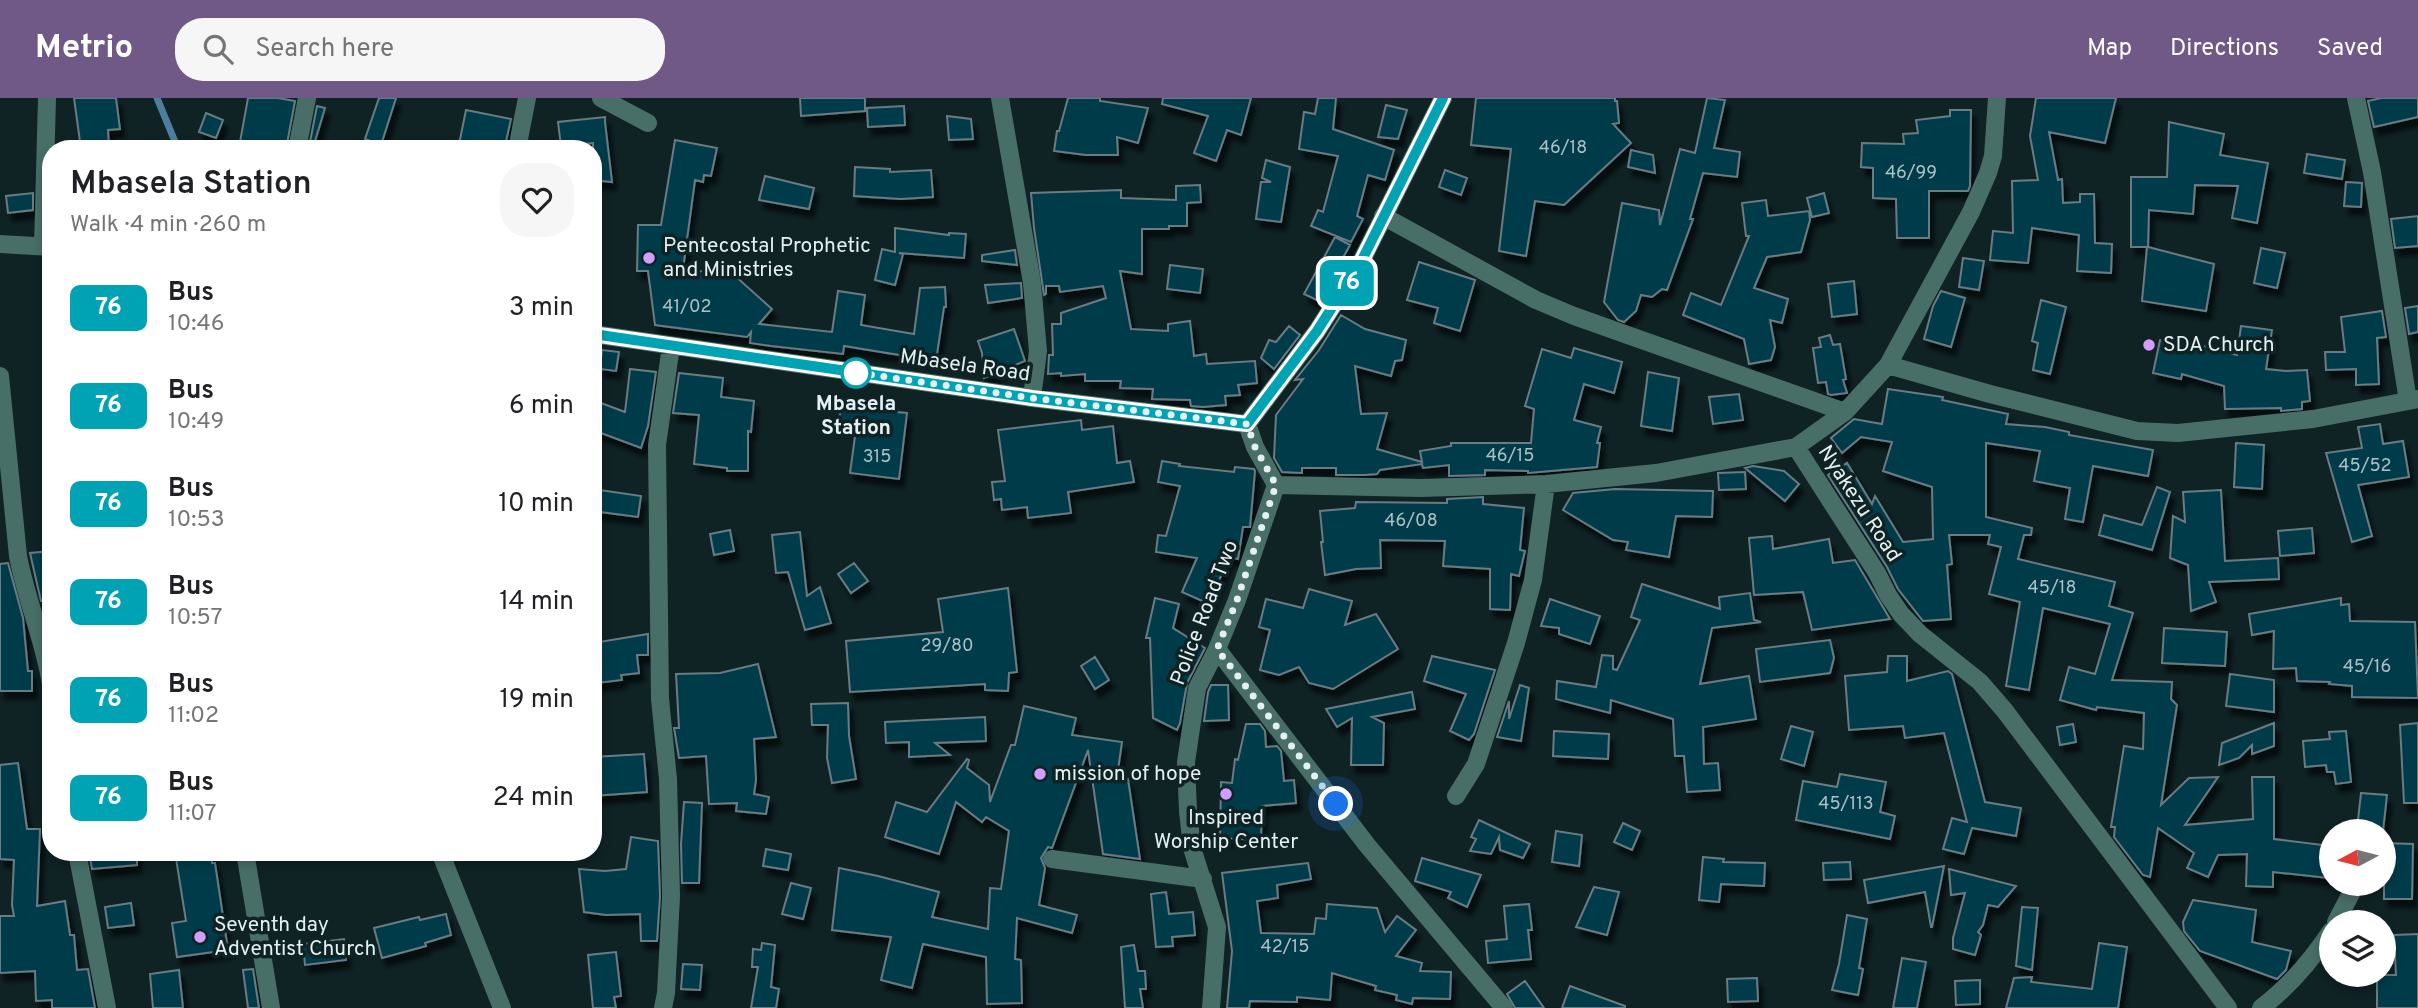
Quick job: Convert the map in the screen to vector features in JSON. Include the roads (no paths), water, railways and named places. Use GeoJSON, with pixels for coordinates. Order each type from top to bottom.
{"type":"FeatureCollection","features":[{"type":"Feature","properties":{"kind":"street"},"geometry":{"type":"LineString","coordinates":[[47,98],[47,140]]}},
{"type":"Feature","properties":{"kind":"street"},"geometry":{"type":"LineString","coordinates":[[299,140],[307,98]]}},
{"type":"Feature","properties":{"kind":"street"},"geometry":{"type":"LineString","coordinates":[[519,140],[527,98]]}},
{"type":"Feature","properties":{"kind":"street"},"geometry":{"type":"LineString","coordinates":[[601,98],[648,123]]}},
{"type":"Feature","properties":{"kind":"street"},"geometry":{"type":"LineString","coordinates":[[1000,98],[1032,283],[1038,351],[1032,398]]}},
{"type":"Feature","properties":{"kind":"street"},"geometry":{"type":"LineString","coordinates":[[1276,485],[1255,447],[1247,424],[1317,331],[1361,262],[1443,98]]}},
{"type":"Feature","properties":{"kind":"street"},"geometry":{"type":"LineString","coordinates":[[1796,447],[1845,412],[1888,365],[1988,173],[1993,156],[1997,98]]}},
{"type":"Feature","properties":{"kind":"street"},"geometry":{"type":"LineString","coordinates":[[1888,365],[2137,431],[2178,433],[2313,419],[2413,400],[2356,98]]}},
{"type":"Feature","properties":{"kind":"street"},"geometry":{"type":"LineString","coordinates":[[1383,216],[1536,300],[1845,412]]}},
{"type":"Feature","properties":{"kind":"street"},"geometry":{"type":"LineString","coordinates":[[0,244],[42,247]]}},
{"type":"Feature","properties":{"kind":"street","name":"Mbasela Road"},"geometry":{"type":"LineString","coordinates":[[602,335],[1032,398],[1247,424]]}},
{"type":"Feature","properties":{"kind":"street"},"geometry":{"type":"LineString","coordinates":[[663,1008],[671,897],[668,779],[660,699],[657,444],[671,346]]}},
{"type":"Feature","properties":{"kind":"street"},"geometry":{"type":"LineString","coordinates":[[0,376],[18,556],[23,584],[42,641]]}},
{"type":"Feature","properties":{"kind":"street","name":"Nyakezu Road"},"geometry":{"type":"LineString","coordinates":[[1276,485],[1421,488],[1546,484],[1657,473],[1796,447],[1901,614],[1920,634],[1980,682],[2005,711],[2228,1008]]}},
{"type":"Feature","properties":{"kind":"street"},"geometry":{"type":"LineString","coordinates":[[1457,796],[1476,764],[1534,580],[1546,484]]}},
{"type":"Feature","properties":{"kind":"street","name":"Police Road Two"},"geometry":{"type":"LineString","coordinates":[[1211,1008],[1217,927],[1192,848],[1186,762],[1197,688],[1237,600],[1276,485]]}},
{"type":"Feature","properties":{"kind":"street"},"geometry":{"type":"LineString","coordinates":[[1217,649],[1367,845],[1504,1008]]}},
{"type":"Feature","properties":{"kind":"street"},"geometry":{"type":"LineString","coordinates":[[1052,859],[1203,879]]}},
{"type":"Feature","properties":{"kind":"street"},"geometry":{"type":"LineString","coordinates":[[79,861],[107,1008]]}},
{"type":"Feature","properties":{"kind":"street"},"geometry":{"type":"LineString","coordinates":[[246,861],[271,1008]]}},
{"type":"Feature","properties":{"kind":"street"},"geometry":{"type":"LineString","coordinates":[[444,861],[502,1008]]}},
{"type":"Feature","properties":{"kind":"street"},"geometry":{"type":"LineString","coordinates":[[2261,1008],[2291,983],[2319,949]]}},
{"type":"Feature","properties":{"kind":"waterway"},"geometry":{"type":"LineString","coordinates":[[157,98],[174,140]]}},
{"type":"Feature","properties":{"kind":"place","name":"Pentecostal Prophetic and Ministries"},"geometry":{"type":"Point","coordinates":[649,258]}},
{"type":"Feature","properties":{"kind":"place","name":"SDA Church"},"geometry":{"type":"Point","coordinates":[2149,345]}},
{"type":"Feature","properties":{"kind":"place","name":"Mbasela Station"},"geometry":{"type":"Point","coordinates":[856,373]}},
{"type":"Feature","properties":{"kind":"place","name":"mission of hope"},"geometry":{"type":"Point","coordinates":[1040,774]}},
{"type":"Feature","properties":{"kind":"place","name":"Inspired Worship Center"},"geometry":{"type":"Point","coordinates":[1226,794]}},
{"type":"Feature","properties":{"kind":"place","name":"Seventh day Adventist Church"},"geometry":{"type":"Point","coordinates":[200,937]}}]}
